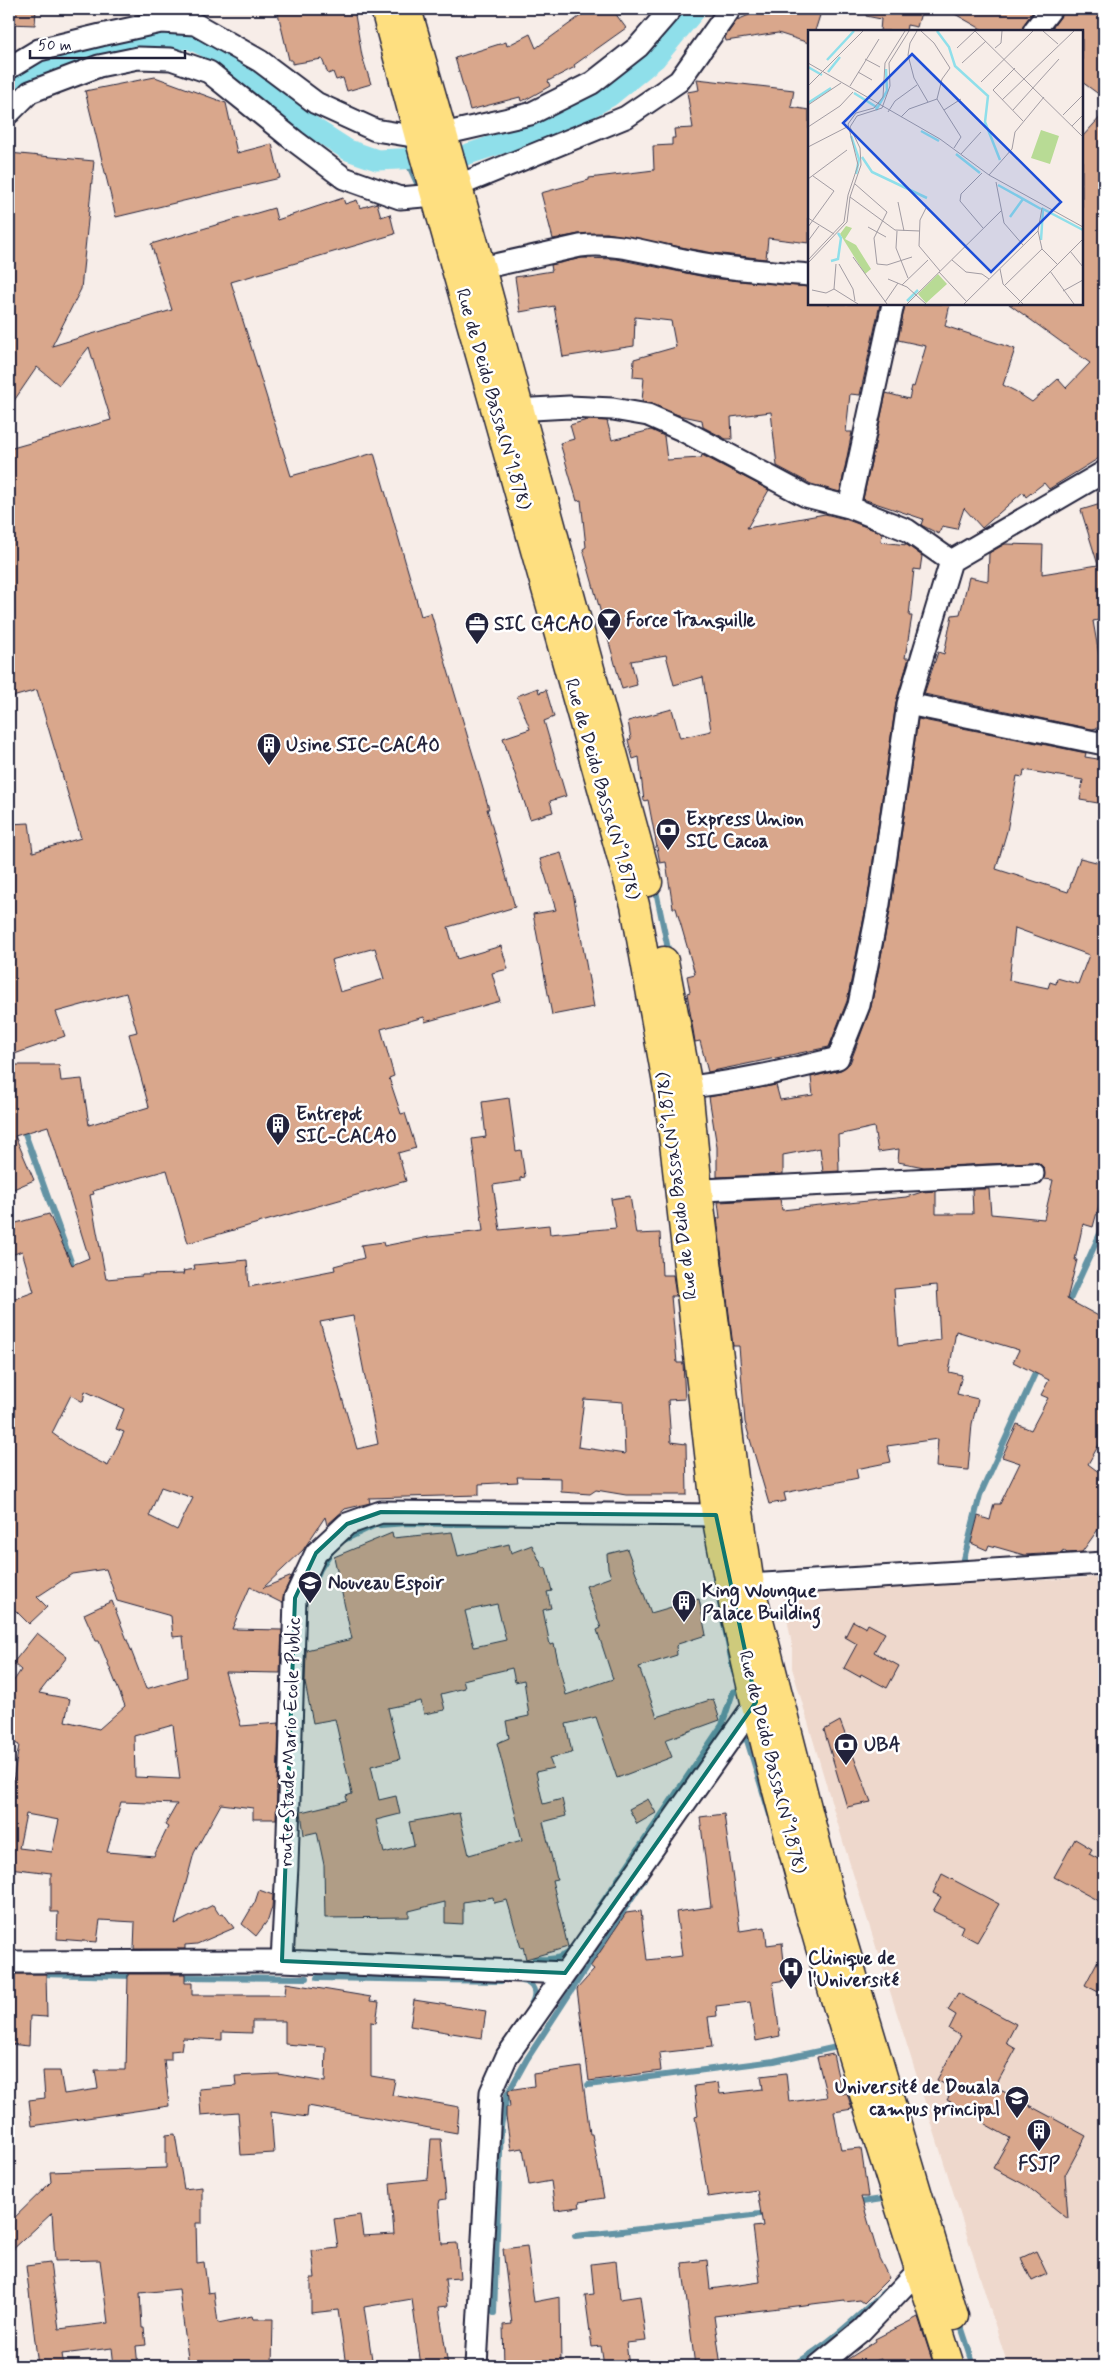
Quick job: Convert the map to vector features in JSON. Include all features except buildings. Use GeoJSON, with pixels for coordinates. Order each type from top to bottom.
{"type":"FeatureCollection","features":[{"type":"Feature","properties":{"kind":"main road","name":"Rue de Deido Bassa(N°1.878)"},"geometry":{"type":"LineString","coordinates":[[397,13],[469,270],[635,905],[688,1191],[716,1515],[726,1572],[756,1702],[788,1834],[849,2046],[950,2366]]}},
{"type":"Feature","properties":{"kind":"main road"},"geometry":{"type":"LineString","coordinates":[[469,270],[520,412],[654,908],[688,1086],[688,1191],[750,1585],[833,1909],[968,2366]]}},
{"type":"Feature","properties":{"kind":"street"},"geometry":{"type":"LineString","coordinates":[[9,68],[39,50],[162,22],[195,24],[260,61],[316,103],[375,130],[433,141],[530,114],[592,83],[638,47],[671,9]]}},
{"type":"Feature","properties":{"kind":"street"},"geometry":{"type":"LineString","coordinates":[[9,113],[30,92],[99,66],[138,58],[171,58],[209,72],[344,178],[400,198],[445,184],[626,117],[679,81],[730,9]]}},
{"type":"Feature","properties":{"kind":"street"},"geometry":{"type":"LineString","coordinates":[[1035,30],[1051,9]]}},
{"type":"Feature","properties":{"kind":"street"},"geometry":{"type":"LineString","coordinates":[[469,270],[596,244],[647,250],[678,259],[740,269],[808,275]]}},
{"type":"Feature","properties":{"kind":"street"},"geometry":{"type":"LineString","coordinates":[[849,507],[893,305]]}},
{"type":"Feature","properties":{"kind":"street"},"geometry":{"type":"LineString","coordinates":[[520,412],[533,409],[569,407],[613,409],[648,415],[682,430],[806,496],[849,507],[908,530],[951,561]]}},
{"type":"Feature","properties":{"kind":"street"},"geometry":{"type":"LineString","coordinates":[[688,1086],[718,1084],[783,1072],[838,1058],[859,1005],[879,904],[908,704],[951,561],[1104,472]]}},
{"type":"Feature","properties":{"kind":"street"},"geometry":{"type":"LineString","coordinates":[[908,704],[1104,744]]}},
{"type":"Feature","properties":{"kind":"street"},"geometry":{"type":"LineString","coordinates":[[688,1191],[1032,1174]]}},
{"type":"Feature","properties":{"kind":"street","name":"route Stade Mario Ecole Public"},"geometry":{"type":"LineString","coordinates":[[282,1961],[287,1866],[294,1598],[316,1553],[347,1524],[381,1512],[716,1515]]}},
{"type":"Feature","properties":{"kind":"street"},"geometry":{"type":"LineString","coordinates":[[750,1585],[1104,1563]]}},
{"type":"Feature","properties":{"kind":"street"},"geometry":{"type":"LineString","coordinates":[[476,2366],[491,2092],[507,2056],[756,1702]]}},
{"type":"Feature","properties":{"kind":"street"},"geometry":{"type":"LineString","coordinates":[[9,1962],[282,1961],[565,1973]]}},
{"type":"Feature","properties":{"kind":"street"},"geometry":{"type":"LineString","coordinates":[[818,2366],[862,2330],[919,2270]]}},
{"type":"Feature","properties":{"kind":"highlighted area"},"geometry":{"type":"Polygon","coordinates":[[[381,1512],[716,1515],[756,1702],[565,1973],[282,1961],[295,1598],[316,1553],[347,1524],[381,1512]]]}},
{"type":"Feature","properties":{"kind":"shaded area","name":"Université de Douala campus principal"},"geometry":{"type":"Polygon","coordinates":[[[1104,1577],[1104,2366],[1008,2366],[844,1845],[792,1668],[792,1645],[782,1592],[1104,1577]]]}},
{"type":"Feature","properties":{"kind":"waterway"},"geometry":{"type":"LineString","coordinates":[[9,85],[20,73],[60,58],[137,38],[191,39],[221,54],[311,126],[348,150],[377,160],[462,156],[558,125],[610,96],[655,59],[696,9]]}},
{"type":"Feature","properties":{"kind":"waterway"},"geometry":{"type":"LineString","coordinates":[[409,141],[406,159],[421,192]]}},
{"type":"Feature","properties":{"kind":"waterway"},"geometry":{"type":"LineString","coordinates":[[655,886],[669,954]]}},
{"type":"Feature","properties":{"kind":"waterway"},"geometry":{"type":"LineString","coordinates":[[22,1125],[74,1270]]}},
{"type":"Feature","properties":{"kind":"waterway"},"geometry":{"type":"LineString","coordinates":[[1067,1306],[1104,1225]]}},
{"type":"Feature","properties":{"kind":"waterway"},"geometry":{"type":"LineString","coordinates":[[964,1559],[980,1495],[1038,1367]]}},
{"type":"Feature","properties":{"kind":"waterway"},"geometry":{"type":"LineString","coordinates":[[380,1525],[406,1523],[452,1524]]}},
{"type":"Feature","properties":{"kind":"waterway"},"geometry":{"type":"LineString","coordinates":[[456,1524],[507,1524]]}},
{"type":"Feature","properties":{"kind":"waterway"},"geometry":{"type":"LineString","coordinates":[[344,1540],[375,1525]]}},
{"type":"Feature","properties":{"kind":"waterway"},"geometry":{"type":"LineString","coordinates":[[314,1584],[320,1569],[331,1552]]}},
{"type":"Feature","properties":{"kind":"waterway"},"geometry":{"type":"LineString","coordinates":[[715,1579],[734,1673]]}},
{"type":"Feature","properties":{"kind":"waterway"},"geometry":{"type":"LineString","coordinates":[[592,1918],[722,1725],[733,1692],[737,1691]]}},
{"type":"Feature","properties":{"kind":"waterway"},"geometry":{"type":"LineString","coordinates":[[736,1745],[746,1737],[770,1815]]}},
{"type":"Feature","properties":{"kind":"waterway"},"geometry":{"type":"LineString","coordinates":[[494,2313],[501,2126],[507,2095],[527,2059],[644,1879]]}},
{"type":"Feature","properties":{"kind":"waterway"},"geometry":{"type":"LineString","coordinates":[[535,1959],[555,1958],[564,1955],[571,1949]]}},
{"type":"Feature","properties":{"kind":"waterway"},"geometry":{"type":"LineString","coordinates":[[37,1974],[135,1976]]}},
{"type":"Feature","properties":{"kind":"waterway"},"geometry":{"type":"LineString","coordinates":[[177,1977],[307,1978]]}},
{"type":"Feature","properties":{"kind":"waterway"},"geometry":{"type":"LineString","coordinates":[[317,1978],[501,1981]]}},
{"type":"Feature","properties":{"kind":"waterway"},"geometry":{"type":"LineString","coordinates":[[521,1981],[529,1984],[534,1990],[534,1997],[530,2006]]}},
{"type":"Feature","properties":{"kind":"waterway"},"geometry":{"type":"LineString","coordinates":[[588,2085],[774,2061],[841,2046]]}},
{"type":"Feature","properties":{"kind":"waterway"},"geometry":{"type":"LineString","coordinates":[[855,2203],[889,2198]]}},
{"type":"Feature","properties":{"kind":"waterway"},"geometry":{"type":"LineString","coordinates":[[728,2218],[768,2213]]}},
{"type":"Feature","properties":{"kind":"waterway"},"geometry":{"type":"LineString","coordinates":[[654,2227],[725,2219]]}},
{"type":"Feature","properties":{"kind":"waterway"},"geometry":{"type":"LineString","coordinates":[[575,2236],[650,2228]]}},
{"type":"Feature","properties":{"kind":"waterway"},"geometry":{"type":"LineString","coordinates":[[792,2366],[840,2332],[884,2292]]}},
{"type":"Feature","properties":{"kind":"waterway"},"geometry":{"type":"LineString","coordinates":[[959,2320],[974,2366]]}},
{"type":"Feature","properties":{"kind":"place","name":"Force Tranquille"},"geometry":{"type":"Point","coordinates":[609,641]}},
{"type":"Feature","properties":{"kind":"place","name":"SIC CACAO"},"geometry":{"type":"Point","coordinates":[477,645]}},
{"type":"Feature","properties":{"kind":"place","name":"Usine SIC-CACAO"},"geometry":{"type":"Point","coordinates":[269,766]}},
{"type":"Feature","properties":{"kind":"place","name":"Express Union SIC Cacoa"},"geometry":{"type":"Point","coordinates":[668,851]}},
{"type":"Feature","properties":{"kind":"place","name":"Entrepot SIC-CACAO"},"geometry":{"type":"Point","coordinates":[278,1146]}},
{"type":"Feature","properties":{"kind":"place","name":"Nouveau Espoir"},"geometry":{"type":"Point","coordinates":[310,1604]}},
{"type":"Feature","properties":{"kind":"place","name":"King Woungue Palace Building"},"geometry":{"type":"Point","coordinates":[684,1623]}},
{"type":"Feature","properties":{"kind":"place","name":"UBA"},"geometry":{"type":"Point","coordinates":[846,1766]}},
{"type":"Feature","properties":{"kind":"place","name":"Clinique de l'Université"},"geometry":{"type":"Point","coordinates":[791,1990]}},
{"type":"Feature","properties":{"kind":"place","name":"Université de Douala campus principal"},"geometry":{"type":"Point","coordinates":[1017,2119]}},
{"type":"Feature","properties":{"kind":"place","name":"FSJP"},"geometry":{"type":"Point","coordinates":[1039,2152]}}]}
